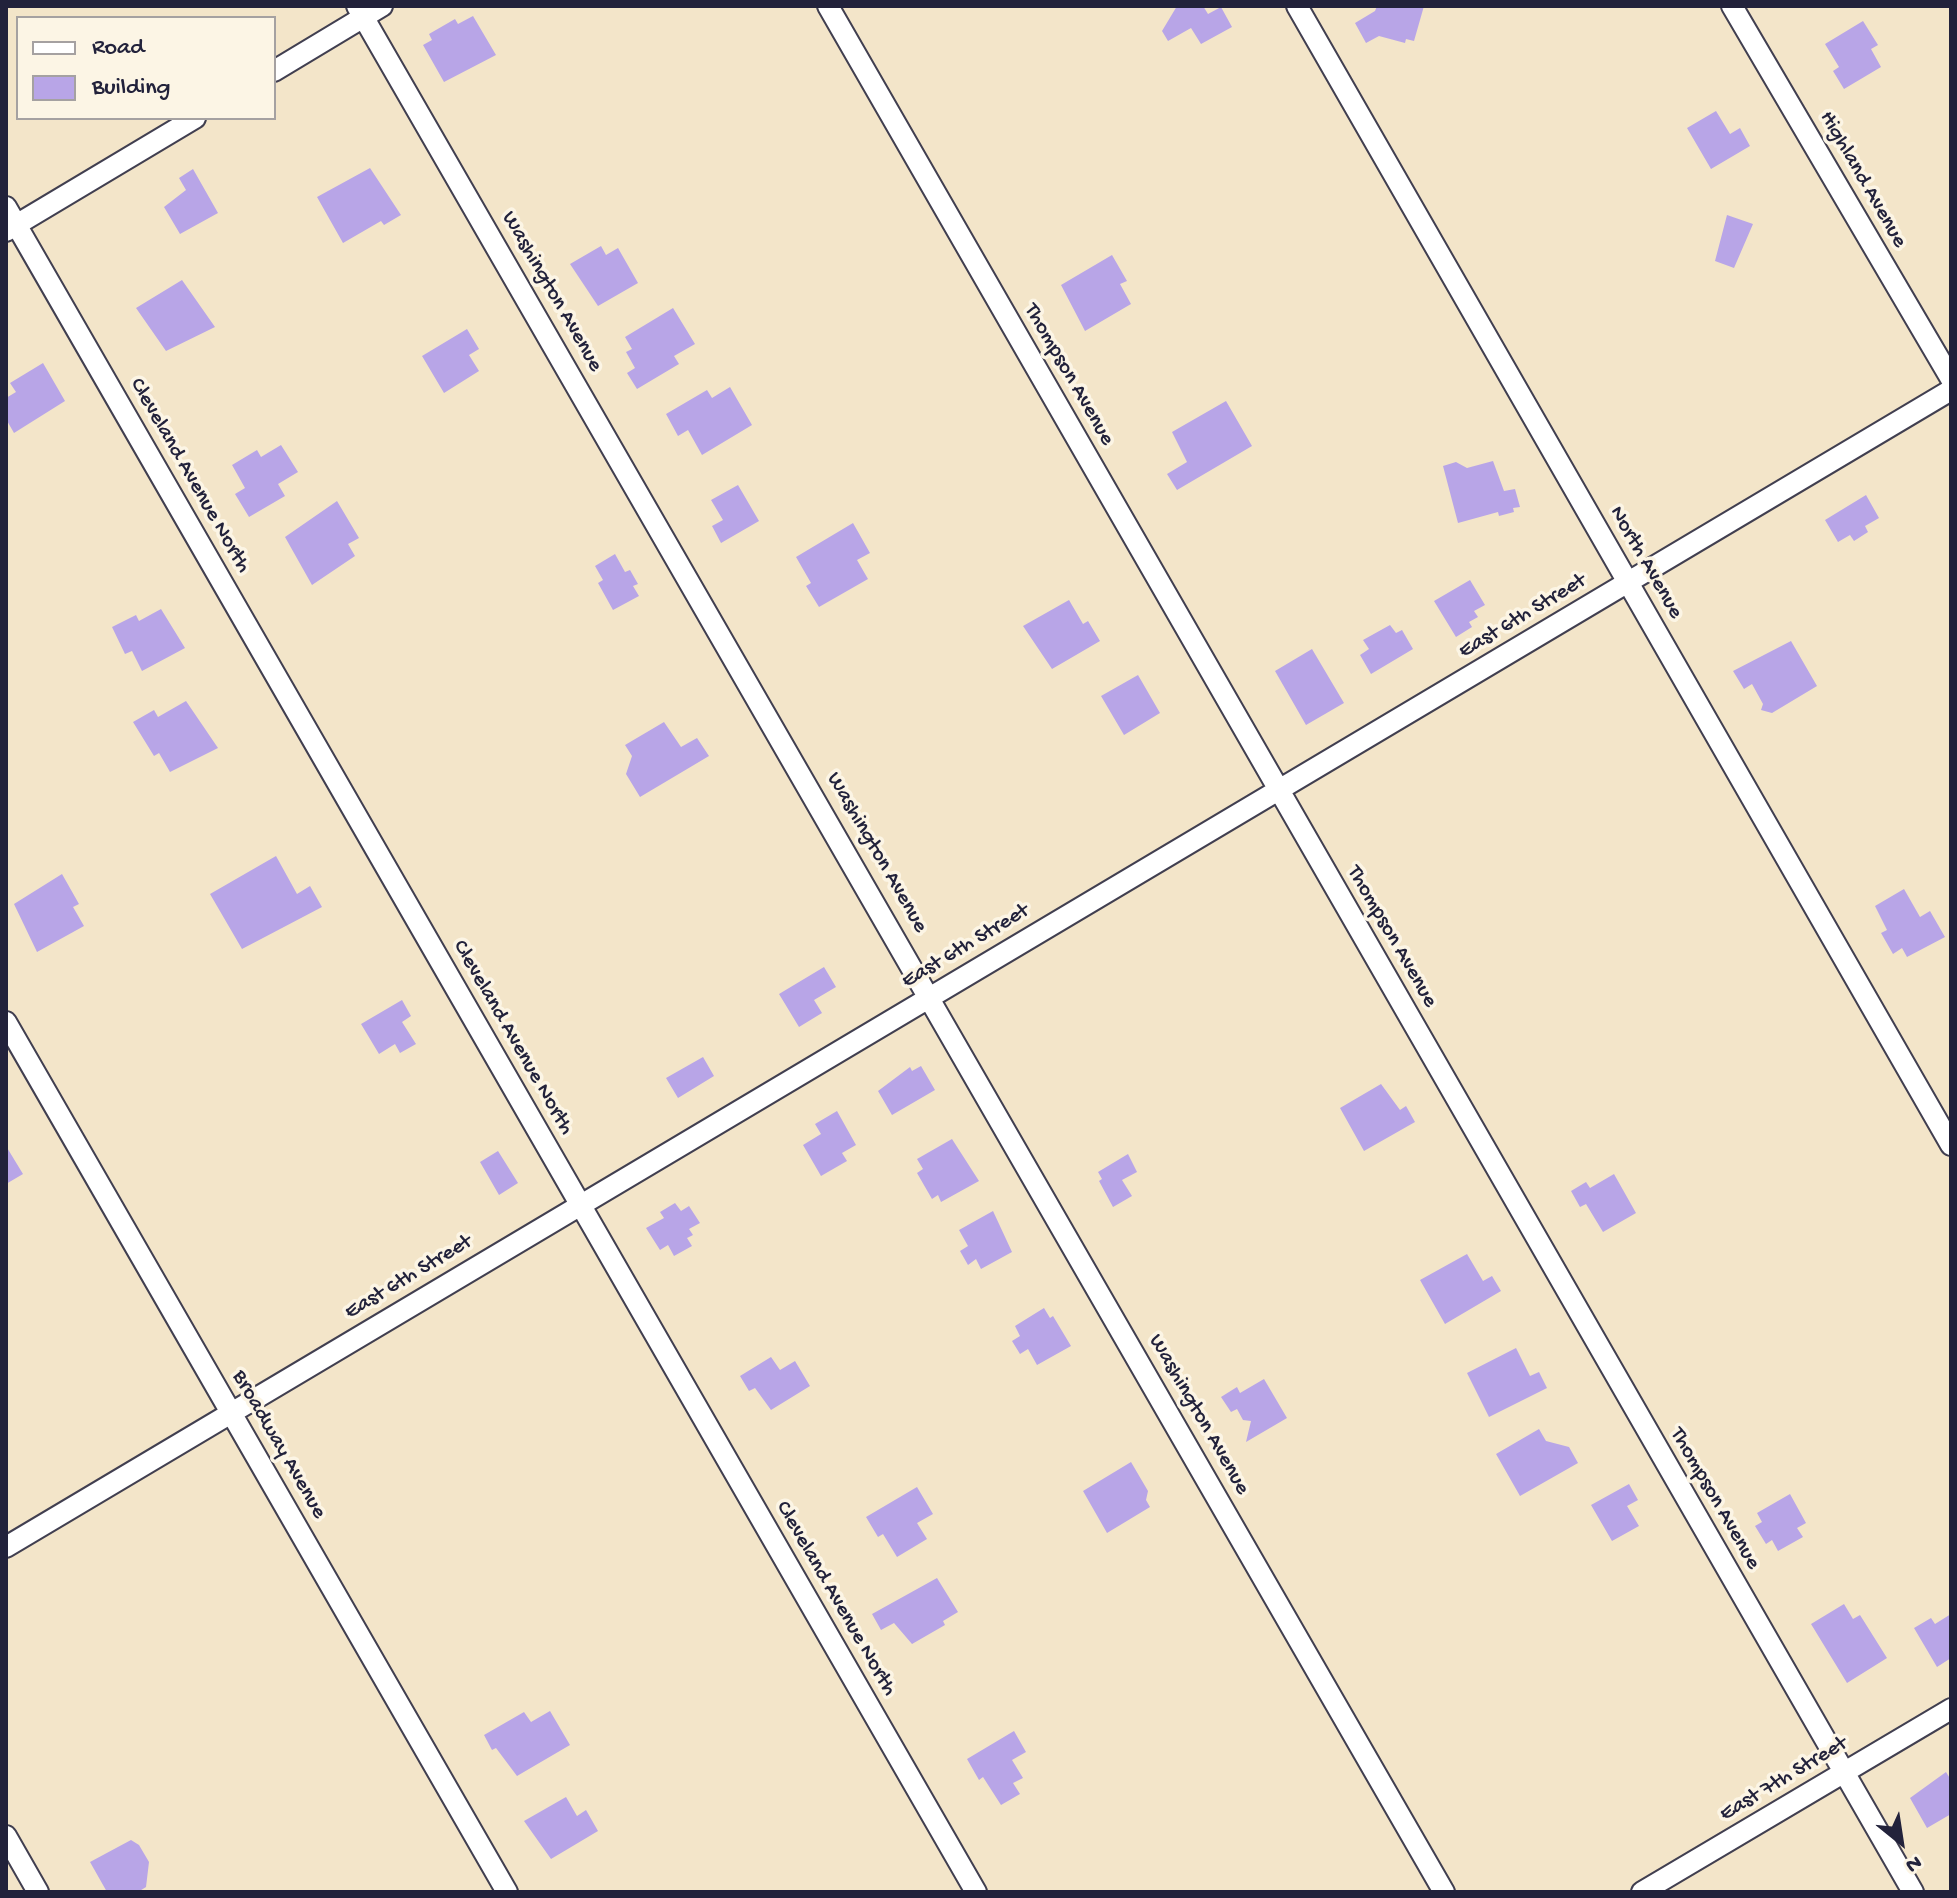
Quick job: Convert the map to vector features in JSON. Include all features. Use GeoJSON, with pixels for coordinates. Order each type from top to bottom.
{"type":"FeatureCollection","features":[{"type":"Feature","properties":{"kind":"street"},"geometry":{"type":"LineString","coordinates":[[276,70],[360,12],[382,6]]}},
{"type":"Feature","properties":{"kind":"street","name":"Thompson Avenue"},"geometry":{"type":"LineString","coordinates":[[828,6],[1913,1892]]}},
{"type":"Feature","properties":{"kind":"street","name":"North Avenue"},"geometry":{"type":"LineString","coordinates":[[1297,6],[1951,1145]]}},
{"type":"Feature","properties":{"kind":"street","name":"Highland Avenue"},"geometry":{"type":"LineString","coordinates":[[1732,6],[1951,379]]}},
{"type":"Feature","properties":{"kind":"street","name":"Washington Avenue"},"geometry":{"type":"LineString","coordinates":[[360,12],[931,996],[1444,1892]]}},
{"type":"Feature","properties":{"kind":"street"},"geometry":{"type":"LineString","coordinates":[[9,221],[191,120]]}},
{"type":"Feature","properties":{"kind":"street","name":"Cleveland Avenue North"},"geometry":{"type":"LineString","coordinates":[[9,221],[976,1892]]}},
{"type":"Feature","properties":{"kind":"street","name":"East 6th Street"},"geometry":{"type":"LineString","coordinates":[[6,1547],[1951,390]]}},
{"type":"Feature","properties":{"kind":"street","name":"Broadway Avenue"},"geometry":{"type":"LineString","coordinates":[[6,1022],[507,1892]]}},
{"type":"Feature","properties":{"kind":"street","name":"East 7th Street"},"geometry":{"type":"LineString","coordinates":[[1642,1892],[1951,1709]]}},
{"type":"Feature","properties":{"kind":"street"},"geometry":{"type":"LineString","coordinates":[[6,1836],[38,1892]]}},
{"type":"Feature","properties":{"kind":"building"},"geometry":{"type":"Polygon","coordinates":[[[1177,6],[1203,6],[1208,14],[1221,7],[1232,27],[1201,44],[1191,28],[1168,41],[1162,31],[1177,6]]]}},
{"type":"Feature","properties":{"kind":"building"},"geometry":{"type":"Polygon","coordinates":[[[1377,6],[1424,6],[1414,41],[1406,39],[1405,43],[1379,36],[1366,43],[1355,23],[1375,11],[1377,6]]]}},
{"type":"Feature","properties":{"kind":"building"},"geometry":{"type":"Polygon","coordinates":[[[473,16],[496,55],[444,82],[423,45],[432,40],[429,34],[455,19],[458,24],[473,16]]]}},
{"type":"Feature","properties":{"kind":"building"},"geometry":{"type":"Polygon","coordinates":[[[1863,21],[1878,45],[1871,49],[1881,67],[1844,89],[1833,71],[1839,67],[1825,44],[1863,21]]]}},
{"type":"Feature","properties":{"kind":"building"},"geometry":{"type":"Polygon","coordinates":[[[1716,111],[1730,134],[1740,128],[1750,146],[1711,169],[1687,128],[1716,111]]]}},
{"type":"Feature","properties":{"kind":"building"},"geometry":{"type":"Polygon","coordinates":[[[370,168],[401,215],[384,225],[381,221],[343,243],[317,197],[370,168]]]}},
{"type":"Feature","properties":{"kind":"building"},"geometry":{"type":"Polygon","coordinates":[[[193,169],[218,213],[180,234],[164,207],[186,190],[179,178],[193,169]]]}},
{"type":"Feature","properties":{"kind":"building"},"geometry":{"type":"Polygon","coordinates":[[[1727,215],[1753,224],[1734,268],[1715,261],[1727,215]]]}},
{"type":"Feature","properties":{"kind":"building"},"geometry":{"type":"Polygon","coordinates":[[[601,246],[606,255],[618,248],[638,283],[598,306],[570,264],[601,246]]]}},
{"type":"Feature","properties":{"kind":"building"},"geometry":{"type":"Polygon","coordinates":[[[1112,255],[1127,281],[1120,284],[1131,304],[1085,331],[1061,285],[1112,255]]]}},
{"type":"Feature","properties":{"kind":"building"},"geometry":{"type":"Polygon","coordinates":[[[182,280],[215,327],[166,351],[136,308],[182,280]]]}},
{"type":"Feature","properties":{"kind":"building"},"geometry":{"type":"Polygon","coordinates":[[[673,308],[695,344],[674,356],[679,364],[637,389],[627,373],[635,368],[626,352],[632,349],[625,337],[673,308]]]}},
{"type":"Feature","properties":{"kind":"building"},"geometry":{"type":"Polygon","coordinates":[[[467,329],[479,349],[469,355],[479,371],[444,393],[422,356],[467,329]]]}},
{"type":"Feature","properties":{"kind":"building"},"geometry":{"type":"Polygon","coordinates":[[[43,363],[65,401],[14,433],[6,419],[6,398],[16,392],[10,383],[43,363]]]}},
{"type":"Feature","properties":{"kind":"building"},"geometry":{"type":"Polygon","coordinates":[[[730,387],[752,425],[702,455],[688,430],[678,436],[666,414],[707,390],[712,398],[730,387]]]}},
{"type":"Feature","properties":{"kind":"building"},"geometry":{"type":"Polygon","coordinates":[[[1226,401],[1252,446],[1177,490],[1167,474],[1187,462],[1172,432],[1226,401]]]}},
{"type":"Feature","properties":{"kind":"building"},"geometry":{"type":"Polygon","coordinates":[[[281,445],[298,472],[278,484],[285,496],[249,517],[235,494],[245,488],[232,465],[257,450],[261,457],[281,445]]]}},
{"type":"Feature","properties":{"kind":"building"},"geometry":{"type":"Polygon","coordinates":[[[1493,461],[1504,491],[1515,489],[1520,507],[1499,516],[1498,512],[1458,523],[1443,466],[1456,462],[1467,468],[1493,461]]]}},
{"type":"Feature","properties":{"kind":"building"},"geometry":{"type":"Polygon","coordinates":[[[738,485],[759,521],[721,543],[712,526],[723,520],[711,500],[738,485]]]}},
{"type":"Feature","properties":{"kind":"building"},"geometry":{"type":"Polygon","coordinates":[[[1866,495],[1879,518],[1865,526],[1868,532],[1854,541],[1850,535],[1838,542],[1825,520],[1866,495]]]}},
{"type":"Feature","properties":{"kind":"building"},"geometry":{"type":"Polygon","coordinates":[[[337,501],[359,538],[348,544],[355,556],[312,585],[285,537],[337,501]]]}},
{"type":"Feature","properties":{"kind":"building"},"geometry":{"type":"Polygon","coordinates":[[[853,523],[870,553],[857,560],[868,579],[819,607],[806,586],[811,583],[796,557],[853,523]]]}},
{"type":"Feature","properties":{"kind":"building"},"geometry":{"type":"Polygon","coordinates":[[[615,554],[625,572],[630,570],[638,584],[633,586],[639,596],[613,610],[598,583],[603,580],[595,566],[615,554]]]}},
{"type":"Feature","properties":{"kind":"building"},"geometry":{"type":"Polygon","coordinates":[[[1470,580],[1485,605],[1474,611],[1478,617],[1469,622],[1472,627],[1456,637],[1434,601],[1470,580]]]}},
{"type":"Feature","properties":{"kind":"building"},"geometry":{"type":"Polygon","coordinates":[[[1069,600],[1083,624],[1088,621],[1100,641],[1052,669],[1023,626],[1069,600]]]}},
{"type":"Feature","properties":{"kind":"building"},"geometry":{"type":"Polygon","coordinates":[[[161,609],[185,648],[142,671],[132,651],[125,654],[112,627],[136,615],[139,621],[161,609]]]}},
{"type":"Feature","properties":{"kind":"building"},"geometry":{"type":"Polygon","coordinates":[[[1390,625],[1396,633],[1402,630],[1413,649],[1371,674],[1360,655],[1369,649],[1363,640],[1390,625]]]}},
{"type":"Feature","properties":{"kind":"building"},"geometry":{"type":"Polygon","coordinates":[[[1791,641],[1817,686],[1772,713],[1761,710],[1763,704],[1752,684],[1744,689],[1733,671],[1791,641]]]}},
{"type":"Feature","properties":{"kind":"building"},"geometry":{"type":"Polygon","coordinates":[[[1312,649],[1344,703],[1306,725],[1275,671],[1312,649]]]}},
{"type":"Feature","properties":{"kind":"building"},"geometry":{"type":"Polygon","coordinates":[[[1138,675],[1160,713],[1124,735],[1101,696],[1138,675]]]}},
{"type":"Feature","properties":{"kind":"building"},"geometry":{"type":"Polygon","coordinates":[[[186,701],[218,748],[170,772],[159,753],[154,756],[133,722],[154,710],[158,717],[186,701]]]}},
{"type":"Feature","properties":{"kind":"building"},"geometry":{"type":"Polygon","coordinates":[[[664,722],[681,747],[697,738],[709,756],[640,797],[626,774],[632,756],[625,745],[664,722]]]}},
{"type":"Feature","properties":{"kind":"building"},"geometry":{"type":"Polygon","coordinates":[[[276,856],[297,894],[310,886],[322,907],[242,949],[210,894],[276,856]]]}},
{"type":"Feature","properties":{"kind":"building"},"geometry":{"type":"Polygon","coordinates":[[[62,874],[79,904],[73,907],[84,926],[37,952],[14,904],[62,874]]]}},
{"type":"Feature","properties":{"kind":"building"},"geometry":{"type":"Polygon","coordinates":[[[1904,889],[1920,917],[1930,911],[1945,937],[1907,957],[1902,948],[1893,954],[1881,933],[1887,930],[1875,906],[1904,889]]]}},
{"type":"Feature","properties":{"kind":"building"},"geometry":{"type":"Polygon","coordinates":[[[824,967],[836,987],[814,1000],[822,1013],[799,1027],[779,994],[824,967]]]}},
{"type":"Feature","properties":{"kind":"building"},"geometry":{"type":"Polygon","coordinates":[[[402,1000],[411,1016],[402,1022],[416,1044],[400,1053],[395,1044],[379,1054],[361,1024],[402,1000]]]}},
{"type":"Feature","properties":{"kind":"building"},"geometry":{"type":"Polygon","coordinates":[[[703,1057],[714,1076],[678,1098],[666,1078],[703,1057]]]}},
{"type":"Feature","properties":{"kind":"building"},"geometry":{"type":"Polygon","coordinates":[[[921,1066],[935,1090],[892,1115],[878,1091],[910,1067],[912,1071],[921,1066]]]}},
{"type":"Feature","properties":{"kind":"building"},"geometry":{"type":"Polygon","coordinates":[[[1381,1084],[1400,1110],[1406,1106],[1415,1122],[1364,1151],[1340,1108],[1381,1084]]]}},
{"type":"Feature","properties":{"kind":"building"},"geometry":{"type":"Polygon","coordinates":[[[837,1111],[856,1145],[842,1153],[847,1161],[821,1176],[803,1145],[821,1134],[815,1124],[837,1111]]]}},
{"type":"Feature","properties":{"kind":"building"},"geometry":{"type":"Polygon","coordinates":[[[952,1139],[979,1181],[941,1202],[938,1195],[932,1199],[917,1173],[923,1169],[917,1159],[952,1139]]]}},
{"type":"Feature","properties":{"kind":"building"},"geometry":{"type":"Polygon","coordinates":[[[6,1146],[23,1174],[6,1184],[6,1146]]]}},
{"type":"Feature","properties":{"kind":"building"},"geometry":{"type":"Polygon","coordinates":[[[498,1151],[518,1183],[499,1195],[480,1162],[498,1151]]]}},
{"type":"Feature","properties":{"kind":"building"},"geometry":{"type":"Polygon","coordinates":[[[1128,1154],[1137,1172],[1122,1180],[1132,1196],[1113,1207],[1099,1181],[1102,1179],[1098,1172],[1128,1154]]]}},
{"type":"Feature","properties":{"kind":"building"},"geometry":{"type":"Polygon","coordinates":[[[1614,1174],[1636,1213],[1603,1232],[1586,1204],[1580,1207],[1571,1191],[1586,1182],[1590,1188],[1614,1174]]]}},
{"type":"Feature","properties":{"kind":"building"},"geometry":{"type":"Polygon","coordinates":[[[675,1203],[681,1211],[689,1206],[700,1223],[689,1229],[693,1235],[687,1238],[692,1246],[674,1256],[668,1245],[660,1250],[646,1228],[664,1218],[660,1212],[675,1203]]]}},
{"type":"Feature","properties":{"kind":"building"},"geometry":{"type":"Polygon","coordinates":[[[993,1211],[1012,1252],[981,1269],[976,1259],[968,1265],[960,1251],[968,1246],[959,1230],[993,1211]]]}},
{"type":"Feature","properties":{"kind":"building"},"geometry":{"type":"Polygon","coordinates":[[[1467,1254],[1483,1281],[1492,1276],[1501,1291],[1445,1324],[1420,1280],[1467,1254]]]}},
{"type":"Feature","properties":{"kind":"building"},"geometry":{"type":"Polygon","coordinates":[[[1044,1308],[1050,1318],[1053,1316],[1071,1346],[1037,1365],[1028,1349],[1020,1354],[1012,1341],[1020,1336],[1015,1326],[1044,1308]]]}},
{"type":"Feature","properties":{"kind":"building"},"geometry":{"type":"Polygon","coordinates":[[[1516,1348],[1530,1376],[1539,1372],[1547,1388],[1489,1417],[1467,1373],[1516,1348]]]}},
{"type":"Feature","properties":{"kind":"building"},"geometry":{"type":"Polygon","coordinates":[[[771,1357],[780,1370],[795,1361],[810,1386],[771,1410],[755,1388],[749,1391],[740,1376],[771,1357]]]}},
{"type":"Feature","properties":{"kind":"building"},"geometry":{"type":"Polygon","coordinates":[[[1264,1379],[1287,1418],[1246,1442],[1251,1421],[1243,1420],[1237,1409],[1231,1412],[1221,1397],[1237,1387],[1240,1393],[1264,1379]]]}},
{"type":"Feature","properties":{"kind":"building"},"geometry":{"type":"Polygon","coordinates":[[[1539,1429],[1546,1441],[1569,1447],[1578,1463],[1520,1496],[1496,1454],[1539,1429]]]}},
{"type":"Feature","properties":{"kind":"building"},"geometry":{"type":"Polygon","coordinates":[[[1131,1462],[1148,1491],[1146,1500],[1150,1507],[1107,1533],[1083,1491],[1131,1462]]]}},
{"type":"Feature","properties":{"kind":"building"},"geometry":{"type":"Polygon","coordinates":[[[1629,1484],[1638,1500],[1627,1506],[1639,1526],[1612,1541],[1591,1505],[1629,1484]]]}},
{"type":"Feature","properties":{"kind":"building"},"geometry":{"type":"Polygon","coordinates":[[[917,1487],[933,1514],[917,1523],[927,1539],[897,1557],[883,1534],[878,1537],[866,1517],[917,1487]]]}},
{"type":"Feature","properties":{"kind":"building"},"geometry":{"type":"Polygon","coordinates":[[[1790,1494],[1806,1523],[1797,1528],[1803,1537],[1778,1551],[1772,1540],[1766,1544],[1755,1526],[1762,1522],[1757,1513],[1790,1494]]]}},
{"type":"Feature","properties":{"kind":"building"},"geometry":{"type":"Polygon","coordinates":[[[937,1578],[958,1612],[943,1621],[945,1625],[912,1644],[894,1623],[881,1630],[872,1614],[937,1578]]]}},
{"type":"Feature","properties":{"kind":"building"},"geometry":{"type":"Polygon","coordinates":[[[1844,1604],[1853,1619],[1860,1615],[1887,1658],[1847,1683],[1811,1624],[1844,1604]]]}},
{"type":"Feature","properties":{"kind":"building"},"geometry":{"type":"Polygon","coordinates":[[[1951,1614],[1951,1658],[1937,1667],[1914,1628],[1931,1618],[1935,1624],[1951,1614]]]}},
{"type":"Feature","properties":{"kind":"building"},"geometry":{"type":"Polygon","coordinates":[[[550,1711],[570,1745],[517,1776],[496,1748],[492,1750],[484,1735],[524,1712],[531,1722],[550,1711]]]}},
{"type":"Feature","properties":{"kind":"building"},"geometry":{"type":"Polygon","coordinates":[[[1014,1731],[1026,1752],[1012,1760],[1023,1778],[1013,1783],[1020,1794],[1001,1805],[983,1777],[979,1780],[967,1759],[1014,1731]]]}},
{"type":"Feature","properties":{"kind":"building"},"geometry":{"type":"Polygon","coordinates":[[[1946,1772],[1951,1780],[1951,1814],[1927,1828],[1910,1798],[1946,1772]]]}},
{"type":"Feature","properties":{"kind":"building"},"geometry":{"type":"Polygon","coordinates":[[[566,1797],[577,1816],[586,1810],[598,1831],[551,1859],[524,1821],[566,1797]]]}},
{"type":"Feature","properties":{"kind":"building"},"geometry":{"type":"Polygon","coordinates":[[[131,1840],[139,1845],[149,1862],[146,1887],[138,1892],[107,1892],[90,1862],[131,1840]]]}}]}
